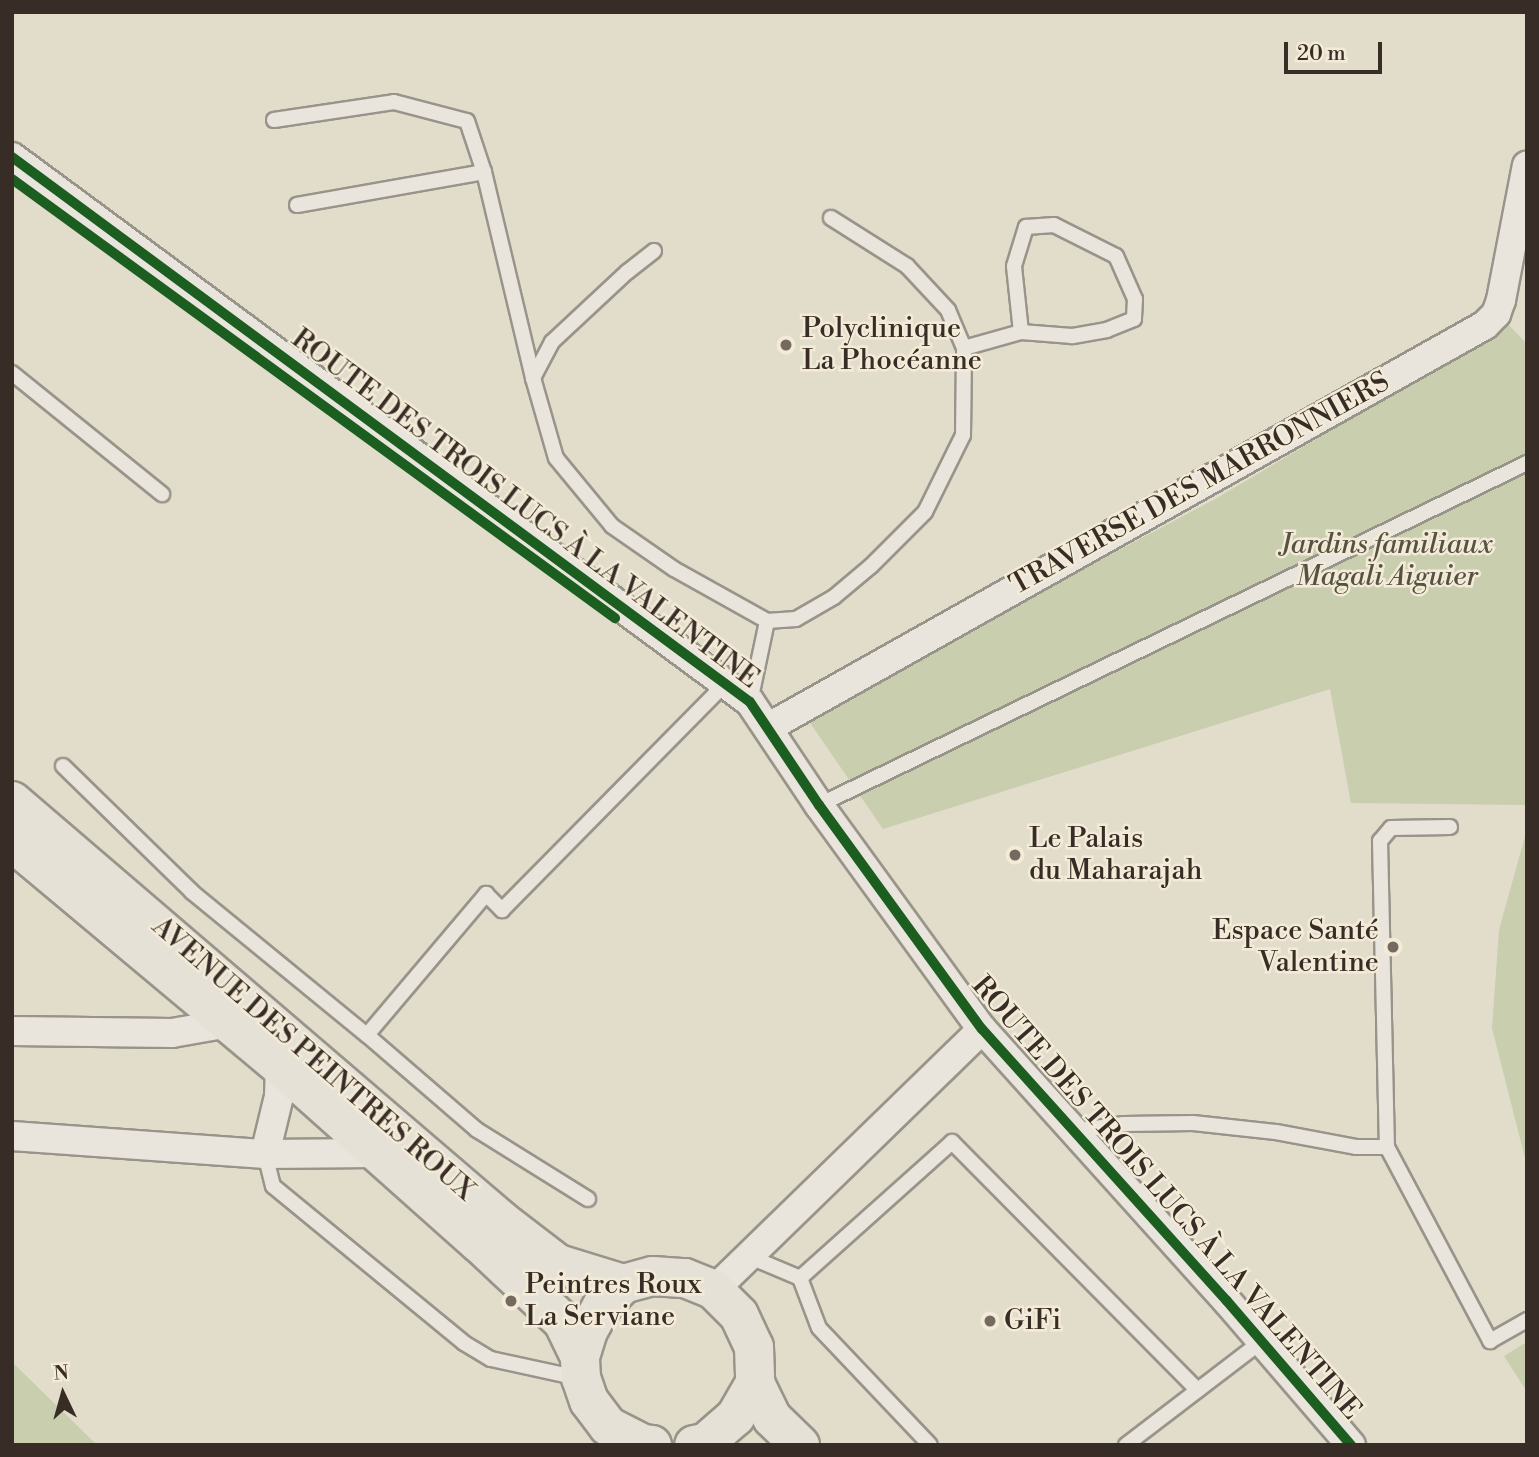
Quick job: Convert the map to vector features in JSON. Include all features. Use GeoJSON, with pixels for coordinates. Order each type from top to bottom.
{"type":"FeatureCollection","features":[{"type":"Feature","properties":{"kind":"main road","name":"AVENUE DES PEINTRES ROUX"},"geometry":{"type":"LineString","coordinates":[[14,809],[229,1023],[563,1322],[589,1401],[608,1426],[643,1444],[652,1445]]}},
{"type":"Feature","properties":{"kind":"main road","name":"AVENUE DES PEINTRES ROUX"},"geometry":{"type":"LineString","coordinates":[[14,809],[502,1222],[558,1264],[623,1284]]}},
{"type":"Feature","properties":{"kind":"main road"},"geometry":{"type":"LineString","coordinates":[[580,1368],[588,1331],[602,1306],[623,1284],[653,1276],[685,1278],[714,1290],[740,1315],[754,1347],[755,1382],[772,1418],[800,1445]]}},
{"type":"Feature","properties":{"kind":"main road"},"geometry":{"type":"LineString","coordinates":[[703,1444],[735,1417],[755,1382]]}},
{"type":"Feature","properties":{"kind":"street","name":"ROUTE DES TROIS LUCS À LA VALENTINE"},"geometry":{"type":"LineString","coordinates":[[12,157],[750,702],[819,805],[982,1029],[1351,1445]]}},
{"type":"Feature","properties":{"kind":"street","name":"TRAVERSE DES MARRONNIERS"},"geometry":{"type":"LineString","coordinates":[[769,727],[1485,324],[1496,314],[1501,300],[1527,165]]}},
{"type":"Feature","properties":{"kind":"street"},"geometry":{"type":"LineString","coordinates":[[12,1031],[172,1033],[229,1023]]}},
{"type":"Feature","properties":{"kind":"street"},"geometry":{"type":"LineString","coordinates":[[714,1290],[982,1029]]}},
{"type":"Feature","properties":{"kind":"street"},"geometry":{"type":"LineString","coordinates":[[265,1154],[279,1096],[280,1066]]}},
{"type":"Feature","properties":{"kind":"street"},"geometry":{"type":"LineString","coordinates":[[12,1136],[265,1154],[375,1153]]}},
{"type":"Feature","properties":{"kind":"lane"},"geometry":{"type":"LineString","coordinates":[[274,120],[394,102],[467,121],[484,172],[533,378],[556,458],[612,526],[674,569],[766,621],[796,619],[834,597],[871,566],[925,512],[963,435],[964,348],[947,310],[907,266],[831,219]]}},
{"type":"Feature","properties":{"kind":"lane"},"geometry":{"type":"LineString","coordinates":[[297,205],[484,172]]}},
{"type":"Feature","properties":{"kind":"lane"},"geometry":{"type":"LineString","coordinates":[[964,348],[1021,332],[1072,336],[1107,330],[1134,319],[1135,299],[1116,256],[1055,225],[1026,226],[1014,266],[1021,332]]}},
{"type":"Feature","properties":{"kind":"lane"},"geometry":{"type":"LineString","coordinates":[[533,378],[552,342],[627,272],[654,251]]}},
{"type":"Feature","properties":{"kind":"lane"},"geometry":{"type":"LineString","coordinates":[[12,373],[162,494]]}},
{"type":"Feature","properties":{"kind":"lane"},"geometry":{"type":"LineString","coordinates":[[819,805],[1527,463]]}},
{"type":"Feature","properties":{"kind":"lane"},"geometry":{"type":"LineString","coordinates":[[750,702],[766,621]]}},
{"type":"Feature","properties":{"kind":"lane"},"geometry":{"type":"LineString","coordinates":[[367,1035],[486,894],[502,910],[725,684]]}},
{"type":"Feature","properties":{"kind":"lane"},"geometry":{"type":"LineString","coordinates":[[63,766],[192,892],[367,1035],[477,1130],[588,1199]]}},
{"type":"Feature","properties":{"kind":"lane"},"geometry":{"type":"LineString","coordinates":[[1450,827],[1391,828],[1380,841],[1387,1147],[1490,1341],[1527,1320]]}},
{"type":"Feature","properties":{"kind":"lane"},"geometry":{"type":"LineString","coordinates":[[1074,1131],[1124,1124],[1193,1123],[1276,1132],[1356,1147],[1387,1147]]}},
{"type":"Feature","properties":{"kind":"lane"},"geometry":{"type":"LineString","coordinates":[[800,1278],[952,1142],[1197,1390]]}},
{"type":"Feature","properties":{"kind":"lane"},"geometry":{"type":"LineString","coordinates":[[265,1154],[273,1186],[464,1343],[491,1359],[580,1368]]}},
{"type":"Feature","properties":{"kind":"lane"},"geometry":{"type":"LineString","coordinates":[[748,1256],[800,1278],[818,1328],[930,1445]]}},
{"type":"Feature","properties":{"kind":"lane"},"geometry":{"type":"LineString","coordinates":[[1126,1445],[1262,1342]]}},
{"type":"Feature","properties":{"kind":"green space","name":"Jardins familiaux Magali Aiguier"},"geometry":{"type":"Polygon","coordinates":[[[1505,321],[1527,344],[1527,805],[1351,803],[1330,689],[883,829],[806,717],[1217,498],[1499,331],[1505,321]]]}},
{"type":"Feature","properties":{"kind":"green space"},"geometry":{"type":"Polygon","coordinates":[[[1527,829],[1527,1166],[1492,1028],[1499,930],[1527,829]]]}},
{"type":"Feature","properties":{"kind":"green space"},"geometry":{"type":"Polygon","coordinates":[[[1527,1342],[1527,1392],[1504,1356],[1527,1342]]]}},
{"type":"Feature","properties":{"kind":"green space"},"geometry":{"type":"Polygon","coordinates":[[[12,1362],[97,1445],[12,1445],[12,1362]]]}},
{"type":"Feature","properties":{"kind":"cycle path"},"geometry":{"type":"LineString","coordinates":[[12,157],[750,702],[819,805],[982,1029],[1227,1301],[1351,1445]]}},
{"type":"Feature","properties":{"kind":"cycle path"},"geometry":{"type":"LineString","coordinates":[[12,179],[615,618]]}},
{"type":"Feature","properties":{"kind":"place","name":"Polyclinique La Phocéanne"},"geometry":{"type":"Point","coordinates":[786,345]}},
{"type":"Feature","properties":{"kind":"place","name":"Le Palais du Maharajah"},"geometry":{"type":"Point","coordinates":[1015,855]}},
{"type":"Feature","properties":{"kind":"place","name":"Espace Santé Valentine"},"geometry":{"type":"Point","coordinates":[1393,947]}},
{"type":"Feature","properties":{"kind":"place","name":"Peintres Roux La Serviane"},"geometry":{"type":"Point","coordinates":[511,1301]}},
{"type":"Feature","properties":{"kind":"place","name":"GiFi"},"geometry":{"type":"Point","coordinates":[990,1321]}}]}
